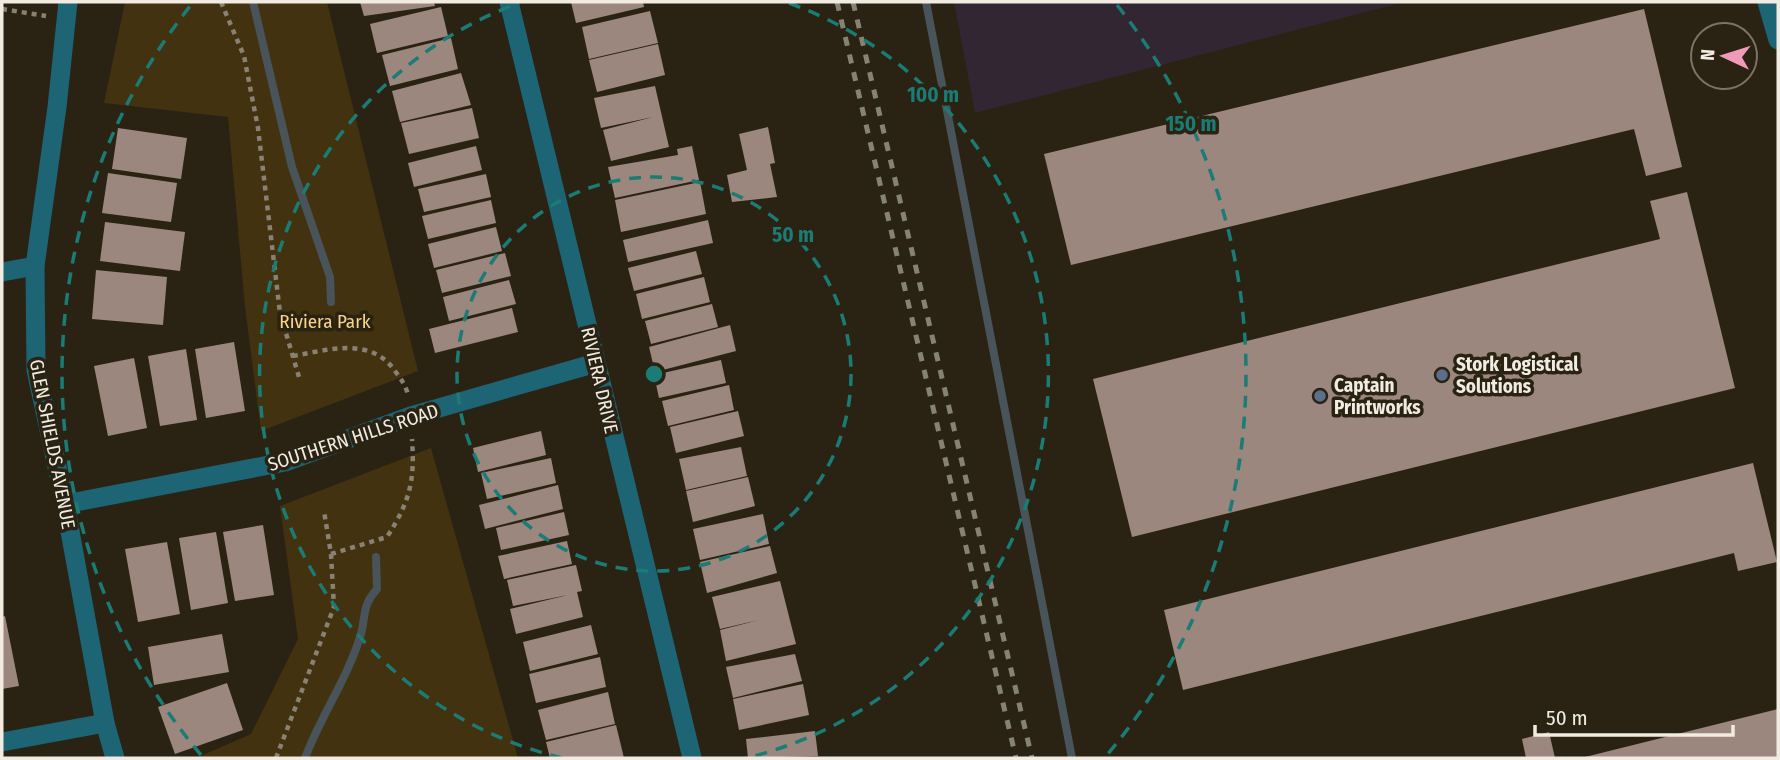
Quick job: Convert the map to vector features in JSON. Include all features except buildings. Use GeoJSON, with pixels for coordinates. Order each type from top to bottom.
{"type":"FeatureCollection","features":[{"type":"Feature","properties":{"kind":"street","name":"RIVIERA DRIVE"},"geometry":{"type":"LineString","coordinates":[[509,2],[692,758]]}},
{"type":"Feature","properties":{"kind":"street"},"geometry":{"type":"LineString","coordinates":[[1767,2],[1778,40]]}},
{"type":"Feature","properties":{"kind":"street","name":"GLEN SHIELDS AVENUE"},"geometry":{"type":"LineString","coordinates":[[67,10],[35,266],[36,370],[65,504],[105,723],[115,758]]}},
{"type":"Feature","properties":{"kind":"street"},"geometry":{"type":"LineString","coordinates":[[2,272],[35,266]]}},
{"type":"Feature","properties":{"kind":"street","name":"SOUTHERN HILLS ROAD"},"geometry":{"type":"LineString","coordinates":[[65,504],[285,462],[411,416],[596,363]]}},
{"type":"Feature","properties":{"kind":"street"},"geometry":{"type":"LineString","coordinates":[[2,742],[105,723]]}},
{"type":"Feature","properties":{"kind":"path"},"geometry":{"type":"LineString","coordinates":[[221,2],[244,56],[258,128],[280,313],[299,377]]}},
{"type":"Feature","properties":{"kind":"path"},"geometry":{"type":"LineString","coordinates":[[2,9],[67,10]]}},
{"type":"Feature","properties":{"kind":"path"},"geometry":{"type":"LineString","coordinates":[[293,355],[351,346],[377,354],[392,366],[407,388],[414,476],[404,511],[387,537],[331,554]]}},
{"type":"Feature","properties":{"kind":"path"},"geometry":{"type":"LineString","coordinates":[[276,758],[334,607],[331,554],[324,511]]}},
{"type":"Feature","properties":{"kind":"shaded area"},"geometry":{"type":"Polygon","coordinates":[[[954,2],[1404,2],[975,113],[954,2]]]}},
{"type":"Feature","properties":{"kind":"green space","name":"Riviera Park"},"geometry":{"type":"Polygon","coordinates":[[[125,2],[327,2],[418,371],[261,431],[245,307],[228,117],[104,103],[125,2]]]}},
{"type":"Feature","properties":{"kind":"green space"},"geometry":{"type":"Polygon","coordinates":[[[431,448],[518,758],[196,758],[251,734],[298,639],[280,506],[431,448]]]}},
{"type":"Feature","properties":{"kind":"waterway"},"geometry":{"type":"LineString","coordinates":[[253,2],[292,167],[330,277],[331,302]]}},
{"type":"Feature","properties":{"kind":"waterway"},"geometry":{"type":"LineString","coordinates":[[926,2],[1072,758]]}},
{"type":"Feature","properties":{"kind":"waterway"},"geometry":{"type":"LineString","coordinates":[[305,758],[356,650],[367,605],[377,589],[376,557]]}},
{"type":"Feature","properties":{"kind":"railway"},"geometry":{"type":"LineString","coordinates":[[837,2],[1016,758]]}},
{"type":"Feature","properties":{"kind":"railway"},"geometry":{"type":"LineString","coordinates":[[853,2],[1032,758]]}},
{"type":"Feature","properties":{"kind":"place","name":"Stork Logistical Solutions"},"geometry":{"type":"Point","coordinates":[1442,375]}},
{"type":"Feature","properties":{"kind":"place","name":"Captain Printworks"},"geometry":{"type":"Point","coordinates":[1320,396]}}]}
